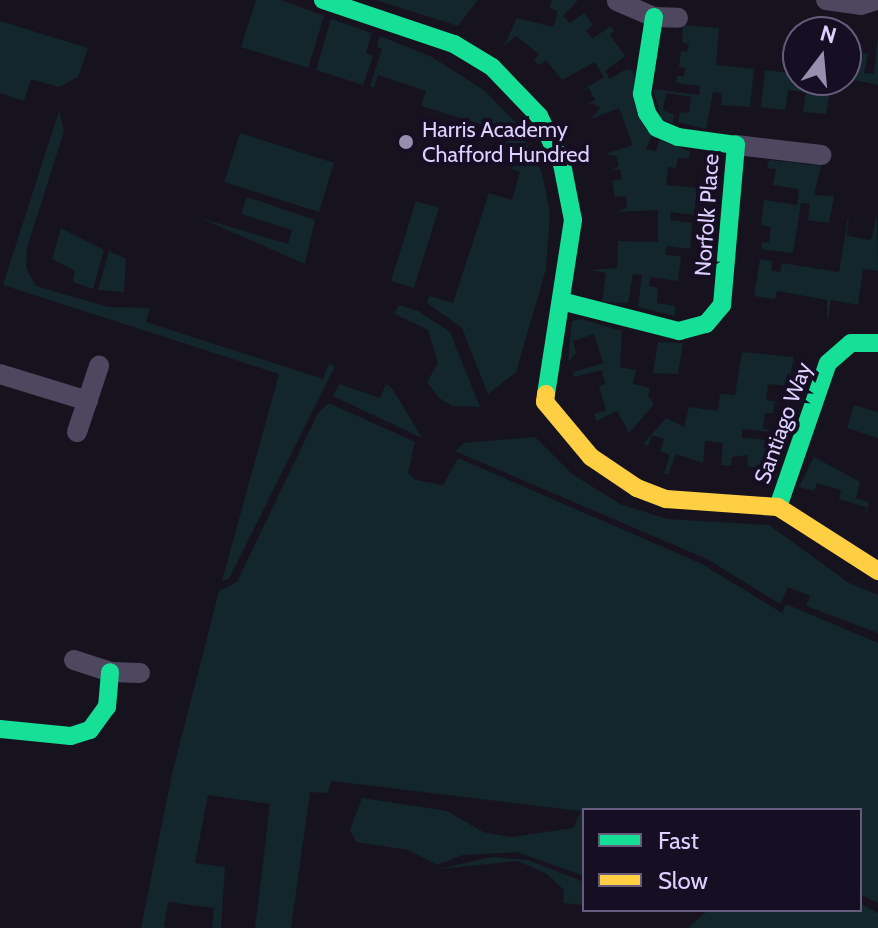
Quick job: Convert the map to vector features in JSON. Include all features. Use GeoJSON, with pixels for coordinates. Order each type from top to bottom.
{"type":"FeatureCollection","features":[{"type":"Feature","properties":{"kind":"street"},"geometry":{"type":"LineString","coordinates":[[323,0],[454,44],[492,67],[539,116],[562,164],[573,220],[570,267],[561,301],[545,402],[591,457],[637,488],[666,499],[778,507],[878,571]]}},
{"type":"Feature","properties":{"kind":"street"},"geometry":{"type":"LineString","coordinates":[[826,0],[861,5],[876,0]]}},
{"type":"Feature","properties":{"kind":"street"},"geometry":{"type":"LineString","coordinates":[[617,1],[654,17],[678,18]]}},
{"type":"Feature","properties":{"kind":"street","name":"Norfolk Place"},"geometry":{"type":"LineString","coordinates":[[654,17],[642,94],[647,113],[657,128],[678,137],[821,155]]}},
{"type":"Feature","properties":{"kind":"street","name":"Norfolk Place"},"geometry":{"type":"LineString","coordinates":[[561,301],[679,331],[713,319],[726,292],[725,248],[736,145]]}},
{"type":"Feature","properties":{"kind":"street","name":"Santiago Way"},"geometry":{"type":"LineString","coordinates":[[778,507],[828,363],[851,343],[878,343]]}},
{"type":"Feature","properties":{"kind":"street"},"geometry":{"type":"LineString","coordinates":[[77,432],[99,366]]}},
{"type":"Feature","properties":{"kind":"street"},"geometry":{"type":"LineString","coordinates":[[0,374],[88,401]]}},
{"type":"Feature","properties":{"kind":"street"},"geometry":{"type":"LineString","coordinates":[[74,660],[110,672],[140,673]]}},
{"type":"Feature","properties":{"kind":"street"},"geometry":{"type":"LineString","coordinates":[[0,729],[71,736],[90,730],[107,707],[110,672]]}},
{"type":"Feature","properties":{"kind":"green space"},"geometry":{"type":"Polygon","coordinates":[[[256,0],[281,0],[324,16],[308,68],[241,47],[256,0]]]}},
{"type":"Feature","properties":{"kind":"green space"},"geometry":{"type":"Polygon","coordinates":[[[376,0],[478,0],[458,26],[376,0]]]}},
{"type":"Feature","properties":{"kind":"green space"},"geometry":{"type":"Polygon","coordinates":[[[552,0],[578,0],[563,16],[570,23],[584,13],[593,25],[586,30],[592,39],[611,26],[614,31],[610,35],[625,56],[605,71],[610,79],[626,69],[633,71],[652,135],[646,149],[656,151],[659,140],[690,151],[689,159],[678,158],[676,168],[668,167],[666,185],[697,188],[694,215],[671,212],[670,220],[692,223],[690,249],[666,246],[665,255],[681,256],[678,281],[650,277],[649,286],[658,288],[657,303],[675,306],[675,316],[638,307],[642,275],[633,274],[628,303],[602,302],[606,273],[589,270],[617,268],[618,241],[658,242],[658,210],[616,212],[627,208],[626,196],[615,197],[612,181],[622,179],[620,169],[610,171],[619,166],[616,156],[605,154],[633,145],[619,108],[591,119],[600,108],[593,103],[584,106],[595,100],[589,88],[578,93],[604,77],[595,62],[562,80],[546,60],[539,65],[534,61],[539,54],[516,36],[504,46],[517,18],[553,27],[558,11],[549,8],[552,0]]]}},
{"type":"Feature","properties":{"kind":"green space"},"geometry":{"type":"Polygon","coordinates":[[[331,19],[372,33],[366,53],[373,56],[363,85],[316,70],[331,19]]]}},
{"type":"Feature","properties":{"kind":"green space"},"geometry":{"type":"Polygon","coordinates":[[[0,21],[88,48],[78,77],[59,87],[31,79],[24,101],[0,93],[0,21]]]}},
{"type":"Feature","properties":{"kind":"green space"},"geometry":{"type":"Polygon","coordinates":[[[683,25],[719,28],[716,65],[754,69],[750,107],[721,105],[722,93],[713,92],[706,129],[678,122],[680,112],[689,113],[691,97],[666,93],[663,110],[674,115],[673,124],[661,118],[653,89],[699,95],[700,86],[676,83],[677,76],[684,76],[685,68],[679,67],[681,51],[687,52],[689,44],[682,42],[683,25]]]}},
{"type":"Feature","properties":{"kind":"green space"},"geometry":{"type":"Polygon","coordinates":[[[878,35],[878,85],[862,82],[862,53],[868,54],[864,73],[874,74],[878,35]]]}},
{"type":"Feature","properties":{"kind":"green space"},"geometry":{"type":"Polygon","coordinates":[[[380,36],[432,57],[485,91],[515,122],[542,173],[550,214],[546,269],[516,372],[488,394],[462,328],[427,303],[429,296],[453,303],[489,193],[512,200],[520,172],[512,169],[514,159],[502,155],[509,133],[421,106],[426,91],[378,75],[374,88],[370,86],[382,49],[377,47],[380,36]]]}},
{"type":"Feature","properties":{"kind":"green space"},"geometry":{"type":"Polygon","coordinates":[[[765,70],[782,72],[782,96],[787,96],[785,110],[761,107],[765,70]]]}},
{"type":"Feature","properties":{"kind":"green space"},"geometry":{"type":"Polygon","coordinates":[[[805,96],[829,96],[826,114],[803,112],[805,96]]]}},
{"type":"Feature","properties":{"kind":"green space"},"geometry":{"type":"Polygon","coordinates":[[[59,111],[64,131],[27,248],[26,268],[36,286],[108,307],[150,308],[146,322],[323,379],[329,364],[335,366],[229,579],[222,581],[279,374],[3,285],[59,111]]]}},
{"type":"Feature","properties":{"kind":"green space"},"geometry":{"type":"Polygon","coordinates":[[[240,133],[334,163],[319,212],[224,182],[240,133]]]}},
{"type":"Feature","properties":{"kind":"green space"},"geometry":{"type":"Polygon","coordinates":[[[769,160],[821,166],[814,195],[834,196],[829,223],[808,220],[810,204],[801,203],[793,253],[761,249],[762,242],[769,243],[771,227],[761,225],[764,200],[797,205],[799,189],[773,185],[776,169],[767,168],[769,160]]]}},
{"type":"Feature","properties":{"kind":"green space"},"geometry":{"type":"Polygon","coordinates":[[[247,197],[315,220],[305,264],[200,218],[288,244],[292,230],[241,214],[247,197]]]}},
{"type":"Feature","properties":{"kind":"green space"},"geometry":{"type":"Polygon","coordinates":[[[416,201],[439,208],[414,288],[391,281],[416,201]]]}},
{"type":"Feature","properties":{"kind":"green space"},"geometry":{"type":"Polygon","coordinates":[[[849,211],[847,236],[871,240],[877,215],[878,271],[863,269],[858,305],[831,300],[827,323],[827,300],[777,291],[775,299],[754,296],[760,259],[772,261],[771,270],[780,272],[782,263],[839,272],[849,211]]]}},
{"type":"Feature","properties":{"kind":"green space"},"geometry":{"type":"Polygon","coordinates":[[[61,228],[104,250],[93,289],[73,282],[75,271],[52,259],[61,228]]]}},
{"type":"Feature","properties":{"kind":"green space"},"geometry":{"type":"Polygon","coordinates":[[[109,251],[126,259],[124,292],[98,290],[109,251]]]}},
{"type":"Feature","properties":{"kind":"green space"},"geometry":{"type":"Polygon","coordinates":[[[398,305],[418,311],[450,332],[480,407],[453,406],[439,398],[427,382],[438,363],[428,330],[395,314],[398,305]]]}},
{"type":"Feature","properties":{"kind":"green space"},"geometry":{"type":"Polygon","coordinates":[[[581,319],[622,331],[620,367],[636,370],[633,384],[650,388],[648,396],[654,404],[629,433],[617,411],[597,421],[594,414],[606,410],[599,386],[605,384],[602,370],[574,377],[573,372],[603,363],[594,334],[573,341],[576,353],[568,362],[572,321],[581,319]]]}},
{"type":"Feature","properties":{"kind":"green space"},"geometry":{"type":"Polygon","coordinates":[[[658,342],[683,343],[678,374],[653,373],[658,342]]]}},
{"type":"Feature","properties":{"kind":"green space"},"geometry":{"type":"Polygon","coordinates":[[[742,352],[794,357],[788,386],[768,384],[766,400],[783,403],[774,403],[773,413],[765,413],[763,428],[772,432],[742,429],[742,438],[785,441],[776,478],[772,479],[771,461],[765,460],[764,468],[748,467],[747,455],[732,457],[731,466],[721,465],[723,443],[705,441],[703,463],[676,454],[668,475],[664,473],[670,455],[660,451],[664,439],[652,435],[648,446],[643,444],[666,418],[684,427],[689,407],[718,411],[720,394],[735,395],[742,352]]]}},
{"type":"Feature","properties":{"kind":"green space"},"geometry":{"type":"Polygon","coordinates":[[[339,384],[380,398],[386,384],[392,388],[422,438],[333,396],[339,384]]]}},
{"type":"Feature","properties":{"kind":"green space"},"geometry":{"type":"Polygon","coordinates":[[[329,403],[415,442],[408,473],[416,480],[443,485],[458,458],[702,564],[782,613],[786,604],[878,643],[878,903],[862,895],[862,808],[582,808],[582,875],[517,852],[463,855],[437,865],[408,850],[356,842],[350,830],[362,798],[447,811],[483,832],[512,837],[573,828],[581,811],[332,781],[327,793],[310,792],[291,928],[255,928],[270,804],[208,795],[195,863],[225,867],[221,928],[212,928],[214,908],[168,902],[164,927],[169,928],[141,928],[172,774],[219,591],[237,582],[318,413],[329,403]]]}},
{"type":"Feature","properties":{"kind":"green space"},"geometry":{"type":"Polygon","coordinates":[[[854,405],[878,412],[878,438],[847,428],[854,405]]]}},
{"type":"Feature","properties":{"kind":"green space"},"geometry":{"type":"Polygon","coordinates":[[[535,437],[572,474],[620,504],[667,519],[769,525],[849,583],[878,595],[878,633],[806,606],[810,596],[788,587],[780,604],[707,559],[455,451],[464,443],[535,437]]]}},
{"type":"Feature","properties":{"kind":"green space"},"geometry":{"type":"Polygon","coordinates":[[[814,457],[860,482],[856,498],[869,502],[865,518],[866,507],[839,499],[841,490],[817,483],[814,491],[799,487],[814,457]]]}},
{"type":"Feature","properties":{"kind":"green space"},"geometry":{"type":"Polygon","coordinates":[[[491,857],[528,860],[582,881],[582,905],[563,903],[564,890],[547,874],[518,861],[439,869],[491,857]]]}},
{"type":"Feature","properties":{"kind":"green space"},"geometry":{"type":"Polygon","coordinates":[[[862,904],[878,913],[878,928],[688,928],[706,912],[862,912],[862,904]]]}},
{"type":"Feature","properties":{"kind":"traffic: fast"},"geometry":{"type":"LineString","coordinates":[[323,0],[454,44],[492,67],[539,116],[562,164],[573,220],[546,394]]}},
{"type":"Feature","properties":{"kind":"traffic: fast"},"geometry":{"type":"LineString","coordinates":[[561,301],[679,331],[706,324],[722,305],[736,145],[678,137],[657,128],[647,113],[642,94],[654,17]]}},
{"type":"Feature","properties":{"kind":"traffic: fast"},"geometry":{"type":"LineString","coordinates":[[778,507],[828,363],[851,343],[878,343]]}},
{"type":"Feature","properties":{"kind":"traffic: fast"},"geometry":{"type":"LineString","coordinates":[[0,729],[71,736],[90,730],[107,707],[110,672]]}},
{"type":"Feature","properties":{"kind":"traffic: slow"},"geometry":{"type":"LineString","coordinates":[[546,394],[545,402],[591,457],[637,488],[666,499],[778,507],[878,571]]}},
{"type":"Feature","properties":{"kind":"place","name":"Harris Academy Chafford Hundred"},"geometry":{"type":"Point","coordinates":[406,142]}}]}
